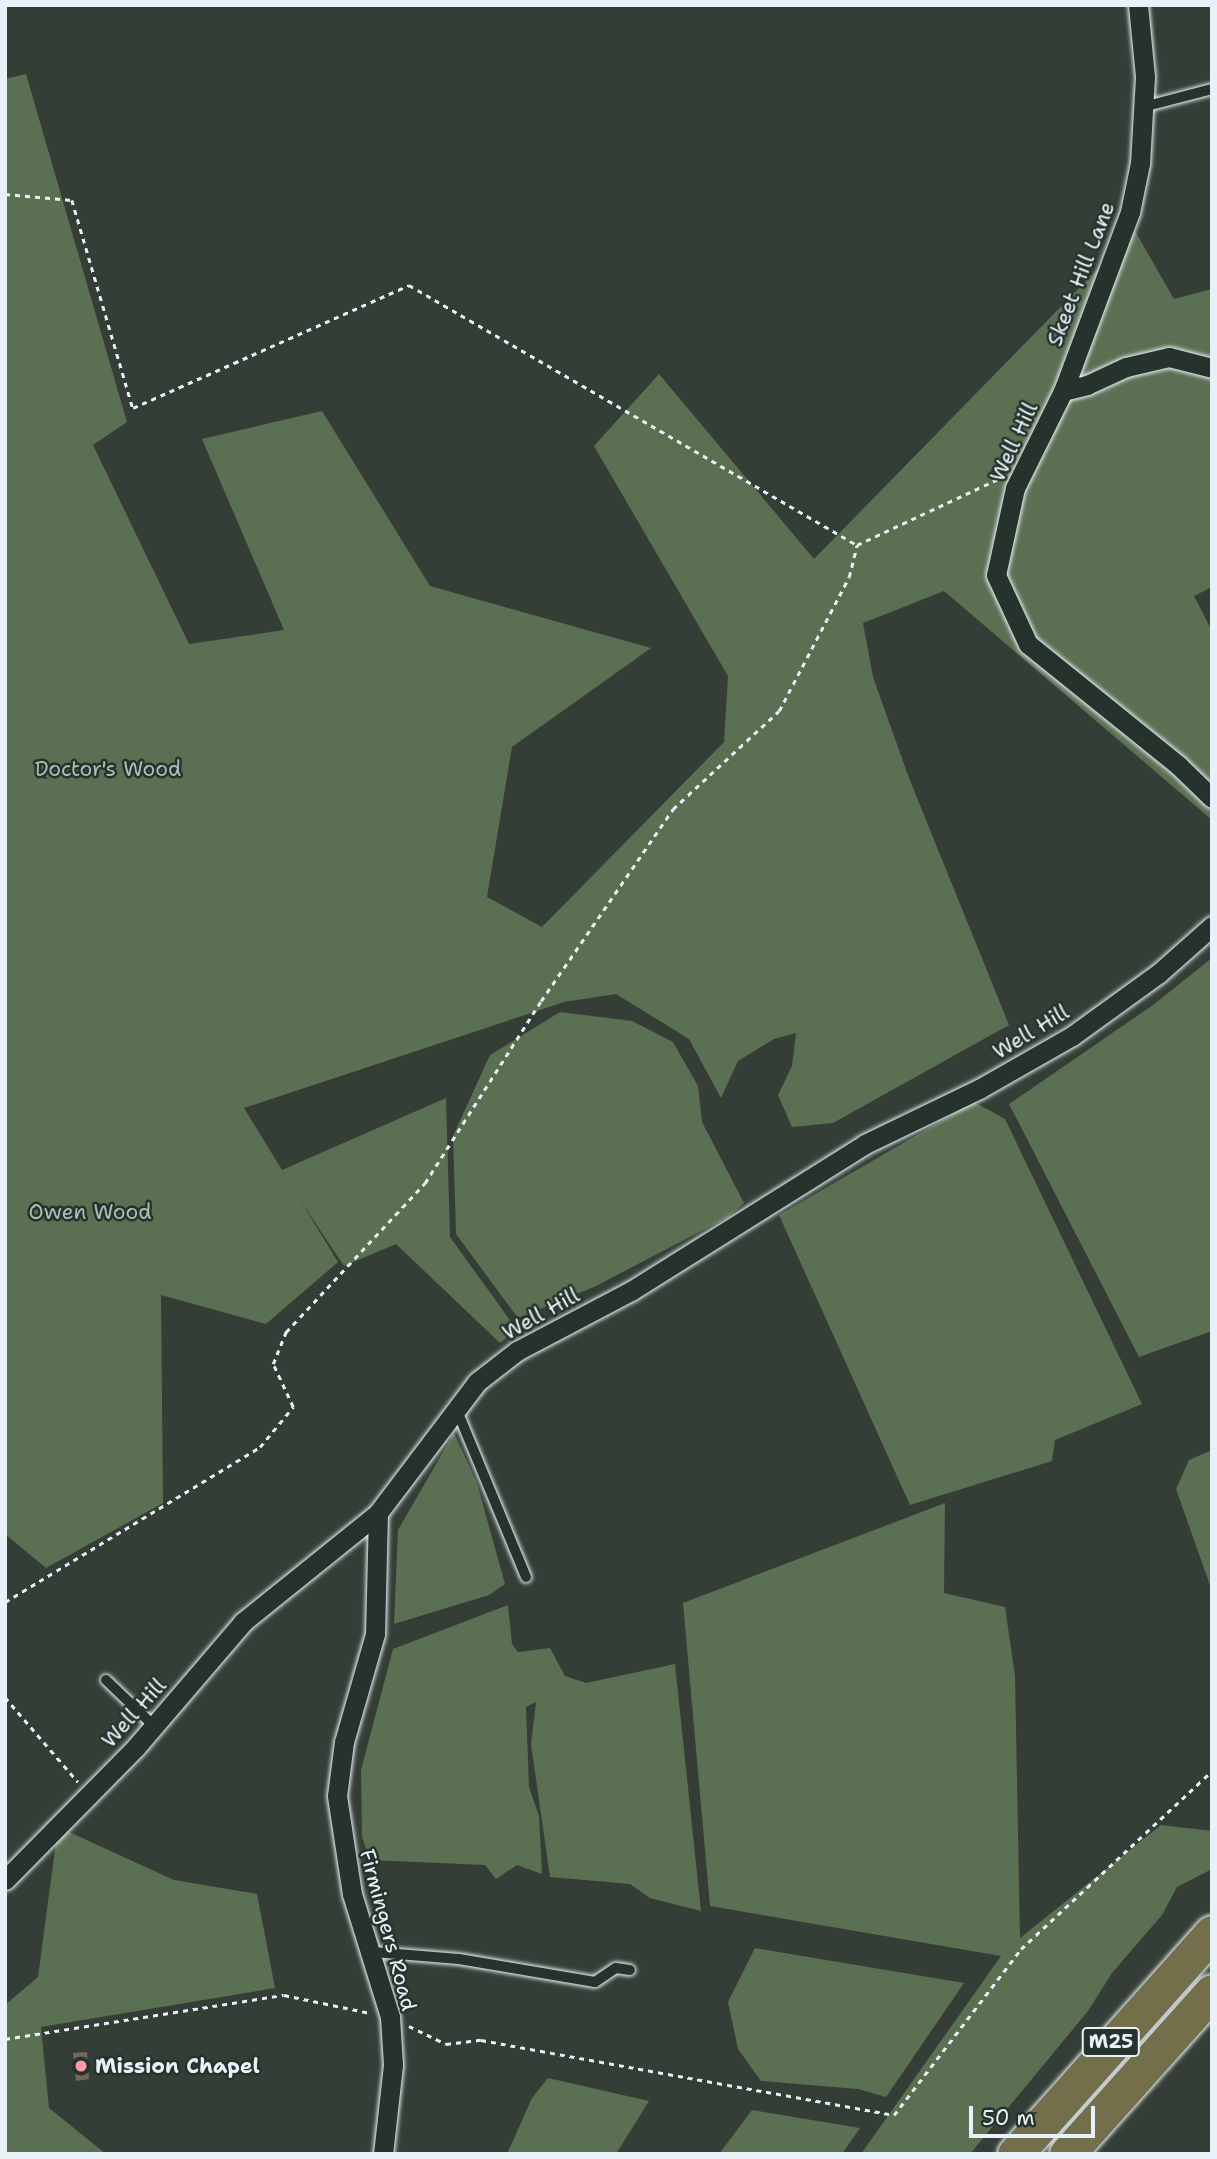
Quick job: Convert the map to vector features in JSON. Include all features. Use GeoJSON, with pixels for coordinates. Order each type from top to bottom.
{"type":"FeatureCollection","features":[{"type":"Feature","properties":{"kind":"highway","name":"M25"},"geometry":{"type":"LineString","coordinates":[[1014,2154],[1212,1933]]}},
{"type":"Feature","properties":{"kind":"highway","name":"M25"},"geometry":{"type":"LineString","coordinates":[[1067,2154],[1212,1992]]}},
{"type":"Feature","properties":{"kind":"street","name":"Skeet Hill Lane"},"geometry":{"type":"LineString","coordinates":[[1063,391],[1130,212],[1140,163],[1143,107],[1138,5]]}},
{"type":"Feature","properties":{"kind":"street"},"geometry":{"type":"LineString","coordinates":[[1063,391],[1087,385],[1126,367],[1170,357],[1212,368]]}},
{"type":"Feature","properties":{"kind":"street","name":"Well Hill"},"geometry":{"type":"LineString","coordinates":[[1063,391],[1015,488],[996,575],[1028,644],[1178,765],[1212,798]]}},
{"type":"Feature","properties":{"kind":"street","name":"Well Hill"},"geometry":{"type":"LineString","coordinates":[[5,1880],[154,1726],[243,1622],[378,1513],[455,1407],[477,1382],[517,1351],[631,1291],[865,1144],[979,1089],[1072,1036],[1158,973],[1212,926]]}},
{"type":"Feature","properties":{"kind":"street","name":"Firmingers Road"},"geometry":{"type":"LineString","coordinates":[[378,1513],[375,1634],[344,1742],[337,1797],[352,1894],[373,1952],[390,2017],[393,2064],[383,2154]]}},
{"type":"Feature","properties":{"kind":"lane"},"geometry":{"type":"LineString","coordinates":[[1143,107],[1212,89]]}},
{"type":"Feature","properties":{"kind":"lane"},"geometry":{"type":"LineString","coordinates":[[455,1407],[526,1577]]}},
{"type":"Feature","properties":{"kind":"lane"},"geometry":{"type":"LineString","coordinates":[[106,1680],[154,1726]]}},
{"type":"Feature","properties":{"kind":"lane"},"geometry":{"type":"LineString","coordinates":[[373,1952],[459,1959],[595,1982],[616,1968],[629,1970]]}},
{"type":"Feature","properties":{"kind":"path"},"geometry":{"type":"LineString","coordinates":[[5,194],[72,200],[133,408],[409,285],[857,545]]}},
{"type":"Feature","properties":{"kind":"path"},"geometry":{"type":"LineString","coordinates":[[857,545],[1026,466]]}},
{"type":"Feature","properties":{"kind":"path"},"geometry":{"type":"LineString","coordinates":[[5,1602],[260,1447],[293,1408],[273,1364],[286,1332],[425,1183],[541,1001],[673,809],[779,711],[849,578],[857,545]]}},
{"type":"Feature","properties":{"kind":"path"},"geometry":{"type":"LineString","coordinates":[[5,1697],[90,1794]]}},
{"type":"Feature","properties":{"kind":"path"},"geometry":{"type":"LineString","coordinates":[[5,2039],[284,1995],[390,2017],[446,2044],[481,2040],[894,2115],[1021,1949],[1212,1771]]}},
{"type":"Feature","properties":{"kind":"green space"},"geometry":{"type":"Polygon","coordinates":[[[26,74],[127,422],[93,445],[189,644],[284,630],[202,439],[322,411],[430,586],[651,648],[512,747],[487,897],[542,927],[724,742],[728,676],[594,446],[659,374],[814,559],[1135,231],[1174,299],[1212,289],[1212,587],[1194,596],[1212,631],[1212,820],[944,591],[863,623],[873,677],[909,778],[1009,1025],[833,1123],[792,1127],[778,1095],[792,1066],[796,1033],[774,1039],[738,1061],[721,1098],[689,1039],[616,994],[564,1002],[244,1108],[282,1170],[446,1098],[450,1237],[517,1330],[500,1343],[396,1244],[344,1266],[300,1200],[338,1262],[266,1324],[161,1295],[163,1503],[46,1568],[5,1534],[5,79],[26,74]]]}},
{"type":"Feature","properties":{"kind":"green space"},"geometry":{"type":"Polygon","coordinates":[[[1212,958],[1212,1331],[1139,1357],[1009,1104],[1153,1005],[1212,958]]]}},
{"type":"Feature","properties":{"kind":"green space"},"geometry":{"type":"Polygon","coordinates":[[[560,1012],[632,1021],[673,1042],[698,1086],[702,1122],[744,1203],[728,1217],[594,1287],[518,1318],[456,1234],[453,1136],[490,1055],[560,1012]]]}},
{"type":"Feature","properties":{"kind":"green space"},"geometry":{"type":"Polygon","coordinates":[[[974,1102],[1005,1119],[1142,1404],[1055,1440],[1052,1461],[910,1505],[779,1215],[974,1102]]]}},
{"type":"Feature","properties":{"kind":"green space"},"geometry":{"type":"Polygon","coordinates":[[[454,1433],[477,1483],[505,1584],[489,1595],[394,1624],[398,1530],[454,1433]]]}},
{"type":"Feature","properties":{"kind":"green space"},"geometry":{"type":"Polygon","coordinates":[[[1212,1450],[1212,1591],[1176,1489],[1189,1460],[1212,1450]]]}},
{"type":"Feature","properties":{"kind":"green space"},"geometry":{"type":"Polygon","coordinates":[[[945,1503],[944,1593],[1005,1607],[1015,1676],[1020,1938],[1161,1825],[1212,1831],[1212,1869],[1177,1887],[1162,1915],[1112,1973],[1088,2011],[970,2154],[861,2154],[1001,1956],[710,1906],[683,1603],[945,1503]]]}},
{"type":"Feature","properties":{"kind":"green space"},"geometry":{"type":"Polygon","coordinates":[[[508,1605],[512,1644],[518,1652],[550,1648],[565,1676],[586,1683],[675,1664],[701,1911],[650,1898],[630,1884],[550,1877],[531,1744],[536,1702],[526,1707],[529,1787],[539,1816],[542,1874],[517,1865],[496,1879],[485,1865],[370,1860],[362,1837],[361,1770],[393,1649],[508,1605]]]}},
{"type":"Feature","properties":{"kind":"green space"},"geometry":{"type":"Polygon","coordinates":[[[58,1827],[174,1880],[257,1894],[275,1988],[41,2027],[49,2108],[106,2154],[5,2154],[5,2005],[38,1977],[58,1827]]]}},
{"type":"Feature","properties":{"kind":"green space"},"geometry":{"type":"Polygon","coordinates":[[[755,1948],[964,1983],[886,2097],[858,2089],[761,2081],[738,2049],[728,2002],[755,1948]]]}},
{"type":"Feature","properties":{"kind":"green space"},"geometry":{"type":"Polygon","coordinates":[[[548,2078],[649,2101],[616,2154],[507,2154],[532,2098],[548,2078]]]}},
{"type":"Feature","properties":{"kind":"green space"},"geometry":{"type":"Polygon","coordinates":[[[752,2110],[860,2128],[842,2154],[719,2154],[752,2110]]]}},
{"type":"Feature","properties":{"kind":"building","name":"Mission Chapel"},"geometry":{"type":"Polygon","coordinates":[[[87,2052],[89,2079],[76,2081],[73,2053],[87,2052]]]}},
{"type":"Feature","properties":{"kind":"place","name":"Mission Chapel"},"geometry":{"type":"Point","coordinates":[81,2066]}},
{"type":"Feature","properties":{"kind":"park label","name":"Doctor's Wood"},"geometry":{"type":"Point","coordinates":[108,769]}},
{"type":"Feature","properties":{"kind":"park label","name":"Owen Wood"},"geometry":{"type":"Point","coordinates":[90,1212]}}]}
